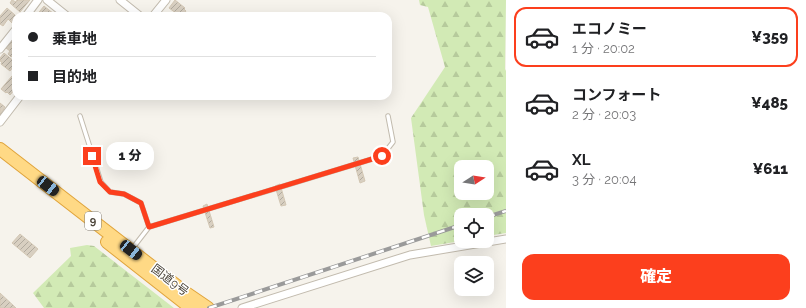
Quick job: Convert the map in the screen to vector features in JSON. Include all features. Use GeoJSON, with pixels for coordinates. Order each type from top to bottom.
{"type":"FeatureCollection","features":[{"type":"Feature","properties":{"kind":"highway","name":"国道9号"},"geometry":{"type":"LineString","coordinates":[[0,149],[131,250],[183,296],[191,308]]}},
{"type":"Feature","properties":{"kind":"highway","name":"国道9号"},"geometry":{"type":"LineString","coordinates":[[0,157],[183,296],[208,308]]}},
{"type":"Feature","properties":{"kind":"street"},"geometry":{"type":"LineString","coordinates":[[29,12],[38,0]]}},
{"type":"Feature","properties":{"kind":"street"},"geometry":{"type":"LineString","coordinates":[[47,0],[62,12]]}},
{"type":"Feature","properties":{"kind":"street"},"geometry":{"type":"LineString","coordinates":[[120,0],[135,12]]}},
{"type":"Feature","properties":{"kind":"street"},"geometry":{"type":"LineString","coordinates":[[156,12],[166,0]]}},
{"type":"Feature","properties":{"kind":"street"},"geometry":{"type":"LineString","coordinates":[[0,49],[12,34]]}},
{"type":"Feature","properties":{"kind":"street"},"geometry":{"type":"LineString","coordinates":[[0,122],[17,100]]}},
{"type":"Feature","properties":{"kind":"street"},"geometry":{"type":"LineString","coordinates":[[242,308],[410,255],[506,239]]}},
{"type":"Feature","properties":{"kind":"lane"},"geometry":{"type":"LineString","coordinates":[[80,116],[100,182],[110,192],[124,194],[141,203],[149,227]]}},
{"type":"Feature","properties":{"kind":"lane"},"geometry":{"type":"LineString","coordinates":[[131,250],[149,227],[382,156],[393,142],[388,116]]}},
{"type":"Feature","properties":{"kind":"green space"},"geometry":{"type":"Polygon","coordinates":[[[419,0],[506,0],[506,233],[494,235],[494,208],[454,208],[454,242],[431,246],[424,215],[411,118],[445,67],[428,7],[420,5],[419,0]]]}},
{"type":"Feature","properties":{"kind":"green space"},"geometry":{"type":"Polygon","coordinates":[[[87,245],[94,246],[174,308],[44,308],[33,293],[71,256],[70,248],[87,245]]]}},
{"type":"Feature","properties":{"kind":"building"},"geometry":{"type":"Polygon","coordinates":[[[12,0],[16,2],[17,0],[30,0],[20,12],[10,3],[12,0]]]}},
{"type":"Feature","properties":{"kind":"building"},"geometry":{"type":"Polygon","coordinates":[[[175,0],[185,8],[184,9],[186,11],[174,12],[169,8],[175,0]]]}},
{"type":"Feature","properties":{"kind":"building"},"geometry":{"type":"Polygon","coordinates":[[[44,6],[52,12],[39,12],[44,6]]]}},
{"type":"Feature","properties":{"kind":"building"},"geometry":{"type":"Polygon","coordinates":[[[7,8],[12,12],[12,23],[8,19],[3,26],[0,24],[0,16],[7,8]]]}},
{"type":"Feature","properties":{"kind":"building"},"geometry":{"type":"Polygon","coordinates":[[[12,41],[11,57],[8,54],[10,51],[6,48],[12,41]]]}},
{"type":"Feature","properties":{"kind":"building"},"geometry":{"type":"Polygon","coordinates":[[[4,53],[12,60],[12,68],[10,71],[1,64],[2,62],[0,61],[0,58],[4,53]]]}},
{"type":"Feature","properties":{"kind":"building"},"geometry":{"type":"Polygon","coordinates":[[[12,76],[12,93],[10,95],[1,89],[12,76]]]}},
{"type":"Feature","properties":{"kind":"building"},"geometry":{"type":"Polygon","coordinates":[[[0,103],[5,107],[0,115],[0,103]]]}},
{"type":"Feature","properties":{"kind":"building"},"geometry":{"type":"Polygon","coordinates":[[[358,157],[365,181],[360,183],[353,158],[358,157]]]}},
{"type":"Feature","properties":{"kind":"building"},"geometry":{"type":"Polygon","coordinates":[[[280,184],[286,205],[281,206],[275,186],[280,184]]]}},
{"type":"Feature","properties":{"kind":"building"},"geometry":{"type":"Polygon","coordinates":[[[207,204],[214,227],[210,228],[203,206],[207,204]]]}},
{"type":"Feature","properties":{"kind":"building"},"geometry":{"type":"Polygon","coordinates":[[[20,234],[38,249],[30,258],[12,243],[20,234]]]}},
{"type":"Feature","properties":{"kind":"building"},"geometry":{"type":"Polygon","coordinates":[[[0,293],[16,308],[0,308],[0,293]]]}},
{"type":"Feature","properties":{"kind":"railway"},"geometry":{"type":"LineString","coordinates":[[494,215],[506,211]]}},
{"type":"Feature","properties":{"kind":"railway"},"geometry":{"type":"LineString","coordinates":[[209,308],[454,227]]}},
{"type":"Feature","properties":{"kind":"route"},"geometry":{"type":"LineString","coordinates":[[92,156],[100,182],[110,192],[124,194],[141,203],[149,227],[382,156]]}}]}
